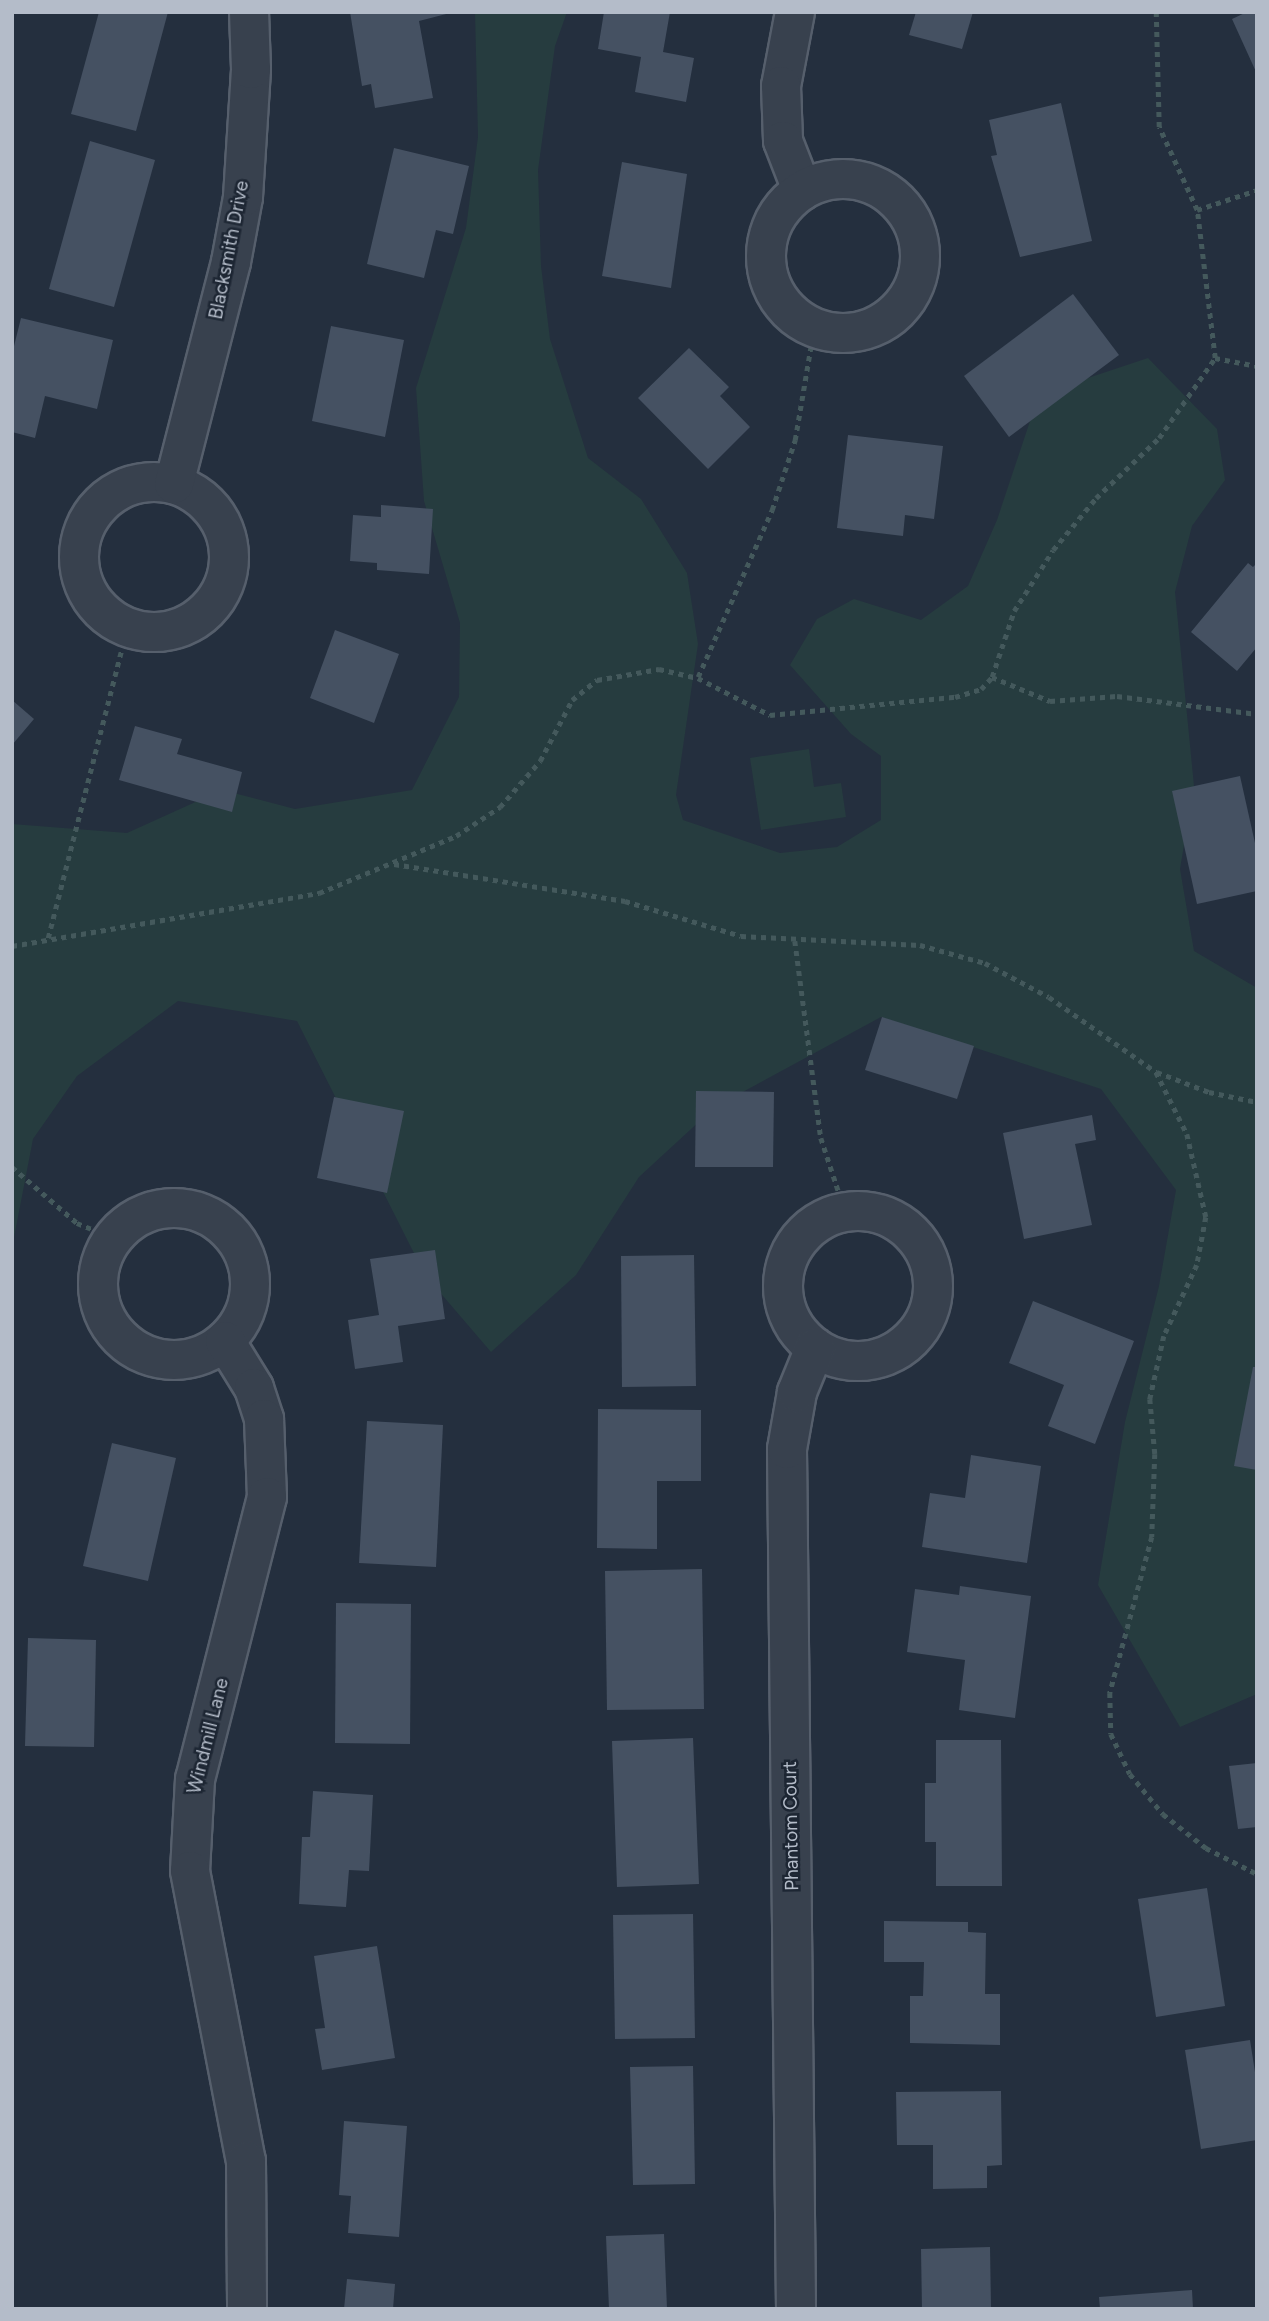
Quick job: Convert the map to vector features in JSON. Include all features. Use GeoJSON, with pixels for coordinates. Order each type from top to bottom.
{"type":"FeatureCollection","features":[{"type":"Feature","properties":{"kind":"street","name":"Blacksmith Drive"},"geometry":{"type":"LineString","coordinates":[[174,484],[231,262],[243,197],[251,69],[249,12]]}},
{"type":"Feature","properties":{"kind":"street"},"geometry":{"type":"LineString","coordinates":[[795,12],[780,86],[783,141],[802,190]]}},
{"type":"Feature","properties":{"kind":"street"},"geometry":{"type":"LineString","coordinates":[[846,178],[868,182],[905,208],[921,249],[919,272],[898,312],[859,332],[814,328],[780,302],[766,263],[774,221],[802,190],[846,178]]}},
{"type":"Feature","properties":{"kind":"street"},"geometry":{"type":"LineString","coordinates":[[142,482],[174,484],[201,497],[216,513],[228,536],[230,565],[223,589],[205,615],[178,630],[147,633],[127,627],[99,610],[82,582],[78,548],[90,516],[114,492],[142,482]]}},
{"type":"Feature","properties":{"kind":"street"},"geometry":{"type":"LineString","coordinates":[[159,1208],[191,1209],[216,1219],[245,1257],[250,1284],[246,1310],[225,1341],[195,1357],[160,1359],[137,1351],[115,1333],[99,1302],[99,1266],[112,1237],[135,1217],[159,1208]]}},
{"type":"Feature","properties":{"kind":"street"},"geometry":{"type":"LineString","coordinates":[[845,1211],[874,1212],[904,1227],[922,1246],[932,1270],[932,1299],[922,1327],[907,1345],[872,1361],[844,1361],[815,1348],[792,1323],[783,1297],[785,1267],[794,1246],[817,1223],[845,1211]]}},
{"type":"Feature","properties":{"kind":"street","name":"Windmill Lane"},"geometry":{"type":"LineString","coordinates":[[225,1341],[254,1388],[264,1419],[267,1497],[195,1779],[190,1871],[246,2161],[247,2309]]}},
{"type":"Feature","properties":{"kind":"street","name":"Phantom Court"},"geometry":{"type":"LineString","coordinates":[[796,2309],[787,1449],[797,1392],[815,1348]]}},
{"type":"Feature","properties":{"kind":"path"},"geometry":{"type":"LineString","coordinates":[[12,946],[319,893],[456,836],[500,807],[540,761],[572,700],[597,680],[659,669],[698,678],[770,715],[955,697],[981,689],[992,677],[1014,611],[1053,550],[1096,498],[1158,438],[1215,358],[1197,210],[1159,127],[1156,12]]}},
{"type":"Feature","properties":{"kind":"path"},"geometry":{"type":"LineString","coordinates":[[1197,210],[1257,190]]}},
{"type":"Feature","properties":{"kind":"path"},"geometry":{"type":"LineString","coordinates":[[698,678],[772,510],[795,440],[814,328]]}},
{"type":"Feature","properties":{"kind":"path"},"geometry":{"type":"LineString","coordinates":[[1215,358],[1257,366]]}},
{"type":"Feature","properties":{"kind":"path"},"geometry":{"type":"LineString","coordinates":[[48,939],[127,627]]}},
{"type":"Feature","properties":{"kind":"path"},"geometry":{"type":"LineString","coordinates":[[992,677],[1050,701],[1117,696],[1257,715]]}},
{"type":"Feature","properties":{"kind":"path"},"geometry":{"type":"LineString","coordinates":[[393,864],[625,901],[741,936],[795,941],[852,938],[920,945],[985,963],[1049,997],[1156,1072],[1209,1092],[1257,1102]]}},
{"type":"Feature","properties":{"kind":"path"},"geometry":{"type":"LineString","coordinates":[[795,941],[821,1138],[845,1211]]}},
{"type":"Feature","properties":{"kind":"path"},"geometry":{"type":"LineString","coordinates":[[1156,1072],[1187,1133],[1206,1217],[1197,1265],[1164,1336],[1150,1399],[1154,1454],[1152,1537],[1110,1693],[1111,1734],[1130,1774],[1163,1814],[1206,1848],[1257,1874]]}},
{"type":"Feature","properties":{"kind":"path"},"geometry":{"type":"LineString","coordinates":[[12,1167],[77,1223],[112,1237]]}},
{"type":"Feature","properties":{"kind":"green space"},"geometry":{"type":"Polygon","coordinates":[[[475,12],[567,12],[555,46],[538,170],[541,266],[550,339],[588,458],[641,499],[687,573],[698,644],[676,795],[683,820],[780,853],[837,847],[881,820],[881,756],[851,734],[790,665],[817,619],[854,599],[921,620],[968,586],[997,520],[1033,412],[1079,381],[1148,358],[1217,429],[1225,480],[1192,526],[1175,592],[1194,786],[1180,869],[1194,951],[1257,988],[1257,1694],[1180,1727],[1098,1585],[1125,1422],[1159,1286],[1176,1190],[1101,1089],[881,1017],[715,1107],[639,1177],[576,1275],[491,1352],[425,1275],[297,1021],[178,1001],[77,1076],[33,1139],[12,1248],[12,824],[127,833],[222,790],[295,809],[412,790],[459,697],[460,623],[424,501],[416,388],[466,228],[478,137],[475,12]]]}},
{"type":"Feature","properties":{"kind":"green space"},"geometry":{"type":"Polygon","coordinates":[[[809,749],[814,787],[841,783],[846,817],[761,830],[750,758],[809,749]]]}},
{"type":"Feature","properties":{"kind":"building"},"geometry":{"type":"Polygon","coordinates":[[[99,12],[168,12],[136,131],[71,114],[99,12]]]}},
{"type":"Feature","properties":{"kind":"building"},"geometry":{"type":"Polygon","coordinates":[[[350,12],[454,12],[419,21],[433,98],[375,108],[371,84],[362,86],[350,12]]]}},
{"type":"Feature","properties":{"kind":"building"},"geometry":{"type":"Polygon","coordinates":[[[604,12],[670,12],[663,52],[694,58],[686,102],[635,92],[641,57],[598,49],[604,12]]]}},
{"type":"Feature","properties":{"kind":"building"},"geometry":{"type":"Polygon","coordinates":[[[916,12],[973,12],[962,49],[909,35],[916,12]]]}},
{"type":"Feature","properties":{"kind":"building"},"geometry":{"type":"Polygon","coordinates":[[[1247,12],[1257,12],[1257,74],[1232,19],[1247,12]]]}},
{"type":"Feature","properties":{"kind":"building"},"geometry":{"type":"Polygon","coordinates":[[[1061,103],[1092,241],[1020,257],[991,156],[997,155],[989,120],[1061,103]]]}},
{"type":"Feature","properties":{"kind":"building"},"geometry":{"type":"Polygon","coordinates":[[[90,141],[155,160],[114,307],[49,289],[90,141]]]}},
{"type":"Feature","properties":{"kind":"building"},"geometry":{"type":"Polygon","coordinates":[[[394,148],[469,166],[453,234],[436,230],[424,278],[367,264],[394,148]]]}},
{"type":"Feature","properties":{"kind":"building"},"geometry":{"type":"Polygon","coordinates":[[[622,162],[687,174],[671,288],[602,276],[622,162]]]}},
{"type":"Feature","properties":{"kind":"building"},"geometry":{"type":"Polygon","coordinates":[[[1073,294],[1119,355],[1009,437],[964,376],[1073,294]]]}},
{"type":"Feature","properties":{"kind":"building"},"geometry":{"type":"Polygon","coordinates":[[[21,318],[113,340],[97,409],[45,396],[35,438],[12,432],[12,354],[21,318]]]}},
{"type":"Feature","properties":{"kind":"building"},"geometry":{"type":"Polygon","coordinates":[[[331,326],[404,340],[385,437],[312,421],[331,326]]]}},
{"type":"Feature","properties":{"kind":"building"},"geometry":{"type":"Polygon","coordinates":[[[689,348],[729,387],[720,396],[750,427],[708,469],[638,398],[689,348]]]}},
{"type":"Feature","properties":{"kind":"building"},"geometry":{"type":"Polygon","coordinates":[[[848,435],[943,446],[934,519],[905,515],[903,536],[837,528],[848,435]]]}},
{"type":"Feature","properties":{"kind":"building"},"geometry":{"type":"Polygon","coordinates":[[[381,505],[433,509],[429,574],[377,570],[377,563],[350,561],[353,515],[381,517],[381,505]]]}},
{"type":"Feature","properties":{"kind":"building"},"geometry":{"type":"Polygon","coordinates":[[[1248,563],[1253,567],[1257,563],[1257,647],[1237,671],[1191,632],[1248,563]]]}},
{"type":"Feature","properties":{"kind":"building"},"geometry":{"type":"Polygon","coordinates":[[[335,630],[399,654],[374,723],[310,698],[335,630]]]}},
{"type":"Feature","properties":{"kind":"building"},"geometry":{"type":"Polygon","coordinates":[[[12,700],[34,719],[12,745],[12,700]]]}},
{"type":"Feature","properties":{"kind":"building"},"geometry":{"type":"Polygon","coordinates":[[[135,726],[182,739],[177,754],[242,772],[232,812],[119,780],[135,726]]]}},
{"type":"Feature","properties":{"kind":"building"},"geometry":{"type":"Polygon","coordinates":[[[1240,776],[1257,852],[1257,891],[1197,904],[1172,791],[1240,776]]]}},
{"type":"Feature","properties":{"kind":"building"},"geometry":{"type":"Polygon","coordinates":[[[882,1017],[974,1046],[957,1099],[865,1070],[882,1017]]]}},
{"type":"Feature","properties":{"kind":"building"},"geometry":{"type":"Polygon","coordinates":[[[696,1091],[774,1092],[773,1167],[695,1167],[696,1091]]]}},
{"type":"Feature","properties":{"kind":"building"},"geometry":{"type":"Polygon","coordinates":[[[334,1097],[404,1111],[387,1193],[317,1178],[334,1097]]]}},
{"type":"Feature","properties":{"kind":"building"},"geometry":{"type":"Polygon","coordinates":[[[1092,1115],[1096,1140],[1075,1144],[1092,1225],[1024,1239],[1003,1133],[1092,1115]]]}},
{"type":"Feature","properties":{"kind":"building"},"geometry":{"type":"Polygon","coordinates":[[[435,1250],[445,1319],[398,1326],[403,1362],[355,1369],[348,1320],[379,1315],[370,1259],[435,1250]]]}},
{"type":"Feature","properties":{"kind":"building"},"geometry":{"type":"Polygon","coordinates":[[[694,1255],[696,1386],[622,1387],[621,1256],[694,1255]]]}},
{"type":"Feature","properties":{"kind":"building"},"geometry":{"type":"Polygon","coordinates":[[[1033,1301],[1134,1341],[1095,1444],[1048,1426],[1064,1385],[1009,1363],[1033,1301]]]}},
{"type":"Feature","properties":{"kind":"building"},"geometry":{"type":"Polygon","coordinates":[[[1253,1367],[1257,1367],[1257,1470],[1234,1466],[1253,1367]]]}},
{"type":"Feature","properties":{"kind":"building"},"geometry":{"type":"Polygon","coordinates":[[[598,1409],[701,1410],[701,1481],[657,1481],[657,1549],[597,1548],[598,1409]]]}},
{"type":"Feature","properties":{"kind":"building"},"geometry":{"type":"Polygon","coordinates":[[[367,1421],[443,1425],[436,1567],[359,1563],[367,1421]]]}},
{"type":"Feature","properties":{"kind":"building"},"geometry":{"type":"Polygon","coordinates":[[[112,1443],[176,1458],[148,1581],[83,1566],[112,1443]]]}},
{"type":"Feature","properties":{"kind":"building"},"geometry":{"type":"Polygon","coordinates":[[[971,1455],[1041,1466],[1027,1563],[922,1547],[930,1493],[965,1498],[971,1455]]]}},
{"type":"Feature","properties":{"kind":"building"},"geometry":{"type":"Polygon","coordinates":[[[702,1569],[704,1709],[607,1710],[605,1571],[702,1569]]]}},
{"type":"Feature","properties":{"kind":"building"},"geometry":{"type":"Polygon","coordinates":[[[960,1586],[1031,1596],[1015,1718],[959,1710],[965,1660],[907,1652],[915,1589],[959,1595],[960,1586]]]}},
{"type":"Feature","properties":{"kind":"building"},"geometry":{"type":"Polygon","coordinates":[[[336,1603],[411,1604],[410,1744],[335,1743],[336,1603]]]}},
{"type":"Feature","properties":{"kind":"building"},"geometry":{"type":"Polygon","coordinates":[[[28,1638],[96,1640],[94,1747],[25,1746],[28,1638]]]}},
{"type":"Feature","properties":{"kind":"building"},"geometry":{"type":"Polygon","coordinates":[[[693,1738],[699,1884],[617,1887],[612,1741],[693,1738]]]}},
{"type":"Feature","properties":{"kind":"building"},"geometry":{"type":"Polygon","coordinates":[[[936,1740],[1001,1740],[1002,1886],[936,1886],[936,1842],[925,1842],[925,1783],[936,1783],[936,1740]]]}},
{"type":"Feature","properties":{"kind":"building"},"geometry":{"type":"Polygon","coordinates":[[[1257,1763],[1257,1827],[1238,1829],[1229,1766],[1257,1763]]]}},
{"type":"Feature","properties":{"kind":"building"},"geometry":{"type":"Polygon","coordinates":[[[313,1791],[373,1795],[369,1871],[349,1870],[346,1907],[299,1904],[302,1837],[310,1837],[313,1791]]]}},
{"type":"Feature","properties":{"kind":"building"},"geometry":{"type":"Polygon","coordinates":[[[1207,1888],[1225,2006],[1156,2017],[1138,1899],[1207,1888]]]}},
{"type":"Feature","properties":{"kind":"building"},"geometry":{"type":"Polygon","coordinates":[[[693,1914],[695,2038],[615,2039],[613,1915],[693,1914]]]}},
{"type":"Feature","properties":{"kind":"building"},"geometry":{"type":"Polygon","coordinates":[[[884,1921],[968,1922],[968,1932],[986,1933],[985,1994],[1000,1994],[1000,2045],[910,2043],[910,1996],[923,1996],[924,1962],[884,1962],[884,1921]]]}},
{"type":"Feature","properties":{"kind":"building"},"geometry":{"type":"Polygon","coordinates":[[[377,1946],[395,2058],[322,2070],[315,2029],[325,2028],[314,1956],[377,1946]]]}},
{"type":"Feature","properties":{"kind":"building"},"geometry":{"type":"Polygon","coordinates":[[[1250,2040],[1257,2085],[1257,2140],[1201,2149],[1185,2050],[1250,2040]]]}},
{"type":"Feature","properties":{"kind":"building"},"geometry":{"type":"Polygon","coordinates":[[[693,2066],[695,2184],[633,2185],[630,2067],[693,2066]]]}},
{"type":"Feature","properties":{"kind":"building"},"geometry":{"type":"Polygon","coordinates":[[[1001,2091],[1002,2165],[987,2166],[987,2188],[933,2189],[933,2145],[897,2145],[896,2092],[1001,2091]]]}},
{"type":"Feature","properties":{"kind":"building"},"geometry":{"type":"Polygon","coordinates":[[[344,2121],[407,2126],[399,2237],[348,2233],[351,2196],[339,2195],[344,2121]]]}},
{"type":"Feature","properties":{"kind":"building"},"geometry":{"type":"Polygon","coordinates":[[[664,2234],[667,2309],[609,2309],[606,2236],[664,2234]]]}},
{"type":"Feature","properties":{"kind":"building"},"geometry":{"type":"Polygon","coordinates":[[[990,2247],[991,2309],[922,2309],[921,2249],[990,2247]]]}},
{"type":"Feature","properties":{"kind":"building"},"geometry":{"type":"Polygon","coordinates":[[[347,2279],[395,2284],[393,2309],[344,2309],[347,2279]]]}},
{"type":"Feature","properties":{"kind":"building"},"geometry":{"type":"Polygon","coordinates":[[[1192,2290],[1193,2309],[1100,2309],[1099,2297],[1192,2290]]]}}]}
